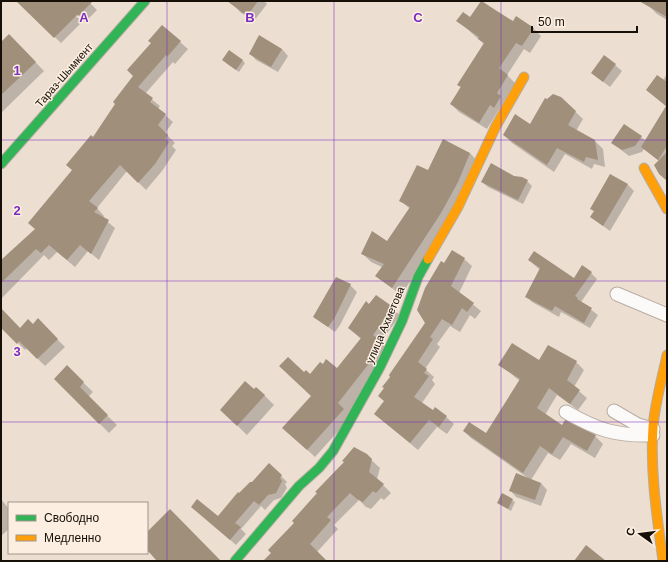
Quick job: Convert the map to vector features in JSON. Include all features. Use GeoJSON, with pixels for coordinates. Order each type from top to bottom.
{"type":"FeatureCollection","features":[{"type":"Feature","properties":{"kind":"street","name":"Тараз-Шымкент"},"geometry":{"type":"LineString","coordinates":[[1,164],[145,1]]}},
{"type":"Feature","properties":{"kind":"street","name":"улица Ахметова"},"geometry":{"type":"LineString","coordinates":[[235,561],[299,486],[319,468],[333,451],[380,367],[402,321],[418,277],[458,207],[496,126],[524,77]]}},
{"type":"Feature","properties":{"kind":"street"},"geometry":{"type":"LineString","coordinates":[[644,168],[667,209]]}},
{"type":"Feature","properties":{"kind":"street"},"geometry":{"type":"LineString","coordinates":[[617,294],[667,315]]}},
{"type":"Feature","properties":{"kind":"street"},"geometry":{"type":"LineString","coordinates":[[663,561],[652,475],[653,432],[667,355]]}},
{"type":"Feature","properties":{"kind":"street"},"geometry":{"type":"LineString","coordinates":[[614,411],[653,432]]}},
{"type":"Feature","properties":{"kind":"street"},"geometry":{"type":"LineString","coordinates":[[566,412],[593,428],[610,432],[633,436],[653,432]]}},
{"type":"Feature","properties":{"kind":"building"},"geometry":{"type":"Polygon","coordinates":[[[16,1],[93,1],[54,38],[16,1]]]}},
{"type":"Feature","properties":{"kind":"building"},"geometry":{"type":"Polygon","coordinates":[[[227,1],[258,1],[247,16],[227,1]]]}},
{"type":"Feature","properties":{"kind":"building"},"geometry":{"type":"Polygon","coordinates":[[[481,1],[513,21],[516,16],[534,28],[522,46],[516,43],[499,68],[508,75],[497,93],[501,96],[494,108],[490,105],[479,123],[450,104],[461,87],[457,85],[484,43],[478,39],[479,37],[456,21],[463,12],[470,17],[481,1]]]}},
{"type":"Feature","properties":{"kind":"building"},"geometry":{"type":"Polygon","coordinates":[[[639,1],[667,1],[667,17],[639,1]]]}},
{"type":"Feature","properties":{"kind":"building"},"geometry":{"type":"Polygon","coordinates":[[[162,25],[181,41],[167,57],[166,55],[138,87],[153,98],[150,102],[166,114],[158,125],[168,135],[165,139],[169,142],[155,164],[138,183],[120,165],[89,201],[98,208],[94,212],[109,220],[91,254],[80,245],[67,260],[49,245],[41,253],[36,249],[1,283],[1,260],[35,229],[28,223],[72,170],[66,165],[91,135],[93,137],[115,104],[113,102],[133,76],[127,70],[151,43],[148,41],[162,25]]]}},
{"type":"Feature","properties":{"kind":"building"},"geometry":{"type":"Polygon","coordinates":[[[9,34],[36,62],[1,95],[1,42],[9,34]]]}},
{"type":"Feature","properties":{"kind":"building"},"geometry":{"type":"Polygon","coordinates":[[[259,35],[282,49],[271,67],[249,54],[259,35]]]}},
{"type":"Feature","properties":{"kind":"building"},"geometry":{"type":"Polygon","coordinates":[[[229,50],[243,60],[236,70],[222,60],[229,50]]]}},
{"type":"Feature","properties":{"kind":"building"},"geometry":{"type":"Polygon","coordinates":[[[604,55],[616,64],[603,82],[591,73],[604,55]]]}},
{"type":"Feature","properties":{"kind":"building"},"geometry":{"type":"Polygon","coordinates":[[[657,75],[667,82],[667,146],[658,160],[641,147],[666,106],[646,90],[657,75]]]}},
{"type":"Feature","properties":{"kind":"building"},"geometry":{"type":"Polygon","coordinates":[[[553,94],[561,97],[576,111],[568,125],[595,140],[598,160],[586,157],[584,162],[557,148],[547,165],[503,135],[515,114],[530,124],[545,98],[547,99],[553,94]]]}},
{"type":"Feature","properties":{"kind":"building"},"geometry":{"type":"Polygon","coordinates":[[[624,124],[642,136],[635,146],[622,150],[611,143],[624,124]]]}},
{"type":"Feature","properties":{"kind":"building"},"geometry":{"type":"Polygon","coordinates":[[[443,139],[470,153],[458,182],[441,213],[392,288],[375,276],[384,264],[361,254],[372,231],[387,241],[410,207],[399,201],[417,165],[428,170],[443,139]]]}},
{"type":"Feature","properties":{"kind":"building"},"geometry":{"type":"Polygon","coordinates":[[[667,152],[667,181],[659,174],[654,165],[667,152]]]}},
{"type":"Feature","properties":{"kind":"building"},"geometry":{"type":"Polygon","coordinates":[[[491,163],[514,176],[522,177],[528,180],[518,200],[481,182],[491,163]]]}},
{"type":"Feature","properties":{"kind":"building"},"geometry":{"type":"Polygon","coordinates":[[[610,174],[628,184],[603,226],[590,217],[594,211],[590,209],[610,174]]]}},
{"type":"Feature","properties":{"kind":"building"},"geometry":{"type":"Polygon","coordinates":[[[452,250],[465,258],[451,286],[474,303],[467,312],[462,308],[452,325],[442,319],[430,337],[433,339],[418,362],[427,369],[424,373],[429,376],[414,397],[433,410],[435,407],[447,416],[439,427],[429,420],[410,443],[374,414],[384,401],[378,396],[384,388],[382,387],[425,323],[417,310],[425,288],[441,261],[444,263],[452,250]]]}},
{"type":"Feature","properties":{"kind":"building"},"geometry":{"type":"Polygon","coordinates":[[[534,251],[574,278],[582,265],[592,272],[575,296],[578,298],[577,299],[592,308],[584,323],[555,306],[552,311],[525,297],[540,268],[528,260],[534,251]]]}},
{"type":"Feature","properties":{"kind":"building"},"geometry":{"type":"Polygon","coordinates":[[[336,277],[351,284],[334,319],[328,327],[313,317],[336,277]]]}},
{"type":"Feature","properties":{"kind":"building"},"geometry":{"type":"Polygon","coordinates":[[[376,295],[393,307],[373,335],[381,341],[367,366],[338,403],[344,409],[307,450],[282,428],[311,396],[279,366],[288,357],[304,372],[306,370],[310,374],[320,362],[323,364],[326,359],[337,368],[361,338],[348,328],[366,301],[369,304],[376,295]]]}},
{"type":"Feature","properties":{"kind":"building"},"geometry":{"type":"Polygon","coordinates":[[[1,308],[20,328],[28,319],[33,324],[38,318],[58,339],[37,359],[19,341],[17,344],[1,328],[1,308]]]}},
{"type":"Feature","properties":{"kind":"building"},"geometry":{"type":"Polygon","coordinates":[[[512,343],[539,360],[548,345],[577,361],[567,380],[580,390],[570,404],[549,388],[537,408],[562,425],[565,420],[596,435],[587,451],[563,437],[552,454],[540,446],[523,473],[463,431],[469,422],[486,433],[520,379],[498,365],[512,343]]]}},
{"type":"Feature","properties":{"kind":"building"},"geometry":{"type":"Polygon","coordinates":[[[67,365],[84,382],[80,387],[108,415],[99,424],[54,379],[67,365]]]}},
{"type":"Feature","properties":{"kind":"building"},"geometry":{"type":"Polygon","coordinates":[[[245,381],[254,389],[256,387],[265,395],[237,426],[220,410],[245,381]]]}},
{"type":"Feature","properties":{"kind":"building"},"geometry":{"type":"Polygon","coordinates":[[[354,447],[367,454],[372,459],[369,472],[384,484],[376,493],[373,491],[363,502],[350,493],[327,517],[331,520],[310,544],[327,561],[263,561],[271,553],[268,550],[294,523],[292,521],[317,493],[315,492],[344,462],[342,461],[354,447]]]}},
{"type":"Feature","properties":{"kind":"building"},"geometry":{"type":"Polygon","coordinates":[[[269,463],[282,475],[280,478],[282,481],[276,493],[268,495],[259,505],[254,501],[235,523],[241,527],[230,540],[191,507],[197,499],[218,516],[238,492],[239,493],[250,482],[252,482],[269,463]]]}},
{"type":"Feature","properties":{"kind":"building"},"geometry":{"type":"Polygon","coordinates":[[[516,473],[541,483],[535,500],[509,491],[516,473]]]}},
{"type":"Feature","properties":{"kind":"building"},"geometry":{"type":"Polygon","coordinates":[[[502,493],[513,499],[508,509],[497,503],[502,493]]]}},
{"type":"Feature","properties":{"kind":"building"},"geometry":{"type":"Polygon","coordinates":[[[170,509],[221,561],[157,561],[148,551],[148,531],[170,509]]]}},
{"type":"Feature","properties":{"kind":"building"},"geometry":{"type":"Polygon","coordinates":[[[586,545],[606,561],[574,561],[586,545]]]}},
{"type":"Feature","properties":{"kind":"traffic: fast"},"geometry":{"type":"LineString","coordinates":[[1,164],[145,1]]}},
{"type":"Feature","properties":{"kind":"traffic: fast"},"geometry":{"type":"LineString","coordinates":[[235,561],[299,486],[319,468],[333,451],[380,367],[402,321],[418,277],[428,259]]}},
{"type":"Feature","properties":{"kind":"traffic: slow"},"geometry":{"type":"LineString","coordinates":[[428,259],[458,207],[496,126],[524,77]]}},
{"type":"Feature","properties":{"kind":"traffic: slow"},"geometry":{"type":"LineString","coordinates":[[644,168],[667,209]]}},
{"type":"Feature","properties":{"kind":"traffic: slow"},"geometry":{"type":"LineString","coordinates":[[663,561],[658,528],[652,461],[652,444],[655,409],[667,355]]}}]}
